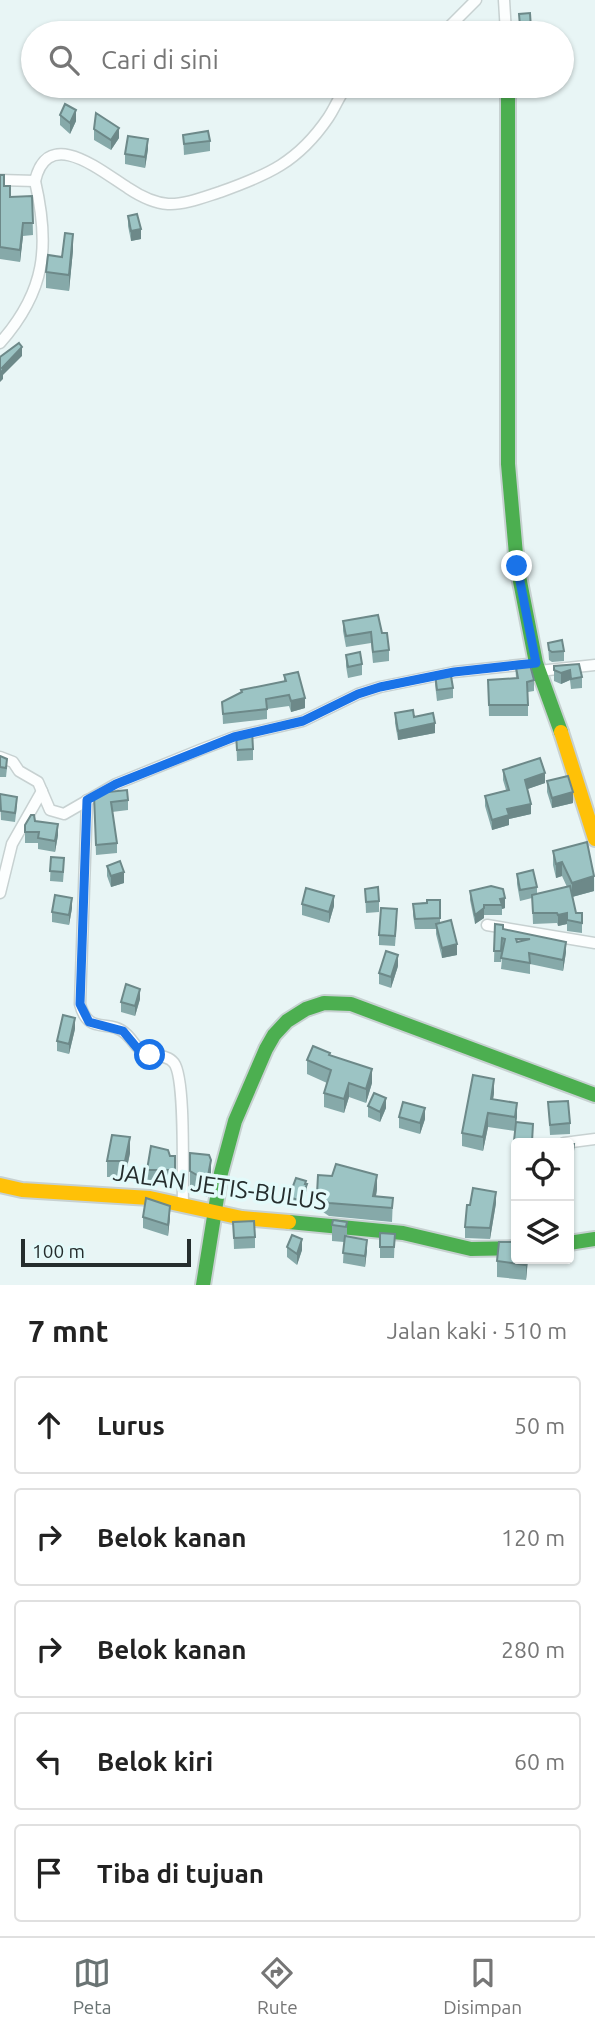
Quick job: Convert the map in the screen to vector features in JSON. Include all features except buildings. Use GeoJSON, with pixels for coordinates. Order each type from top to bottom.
{"type":"FeatureCollection","features":[{"type":"Feature","properties":{"kind":"street"},"geometry":{"type":"LineString","coordinates":[[455,21],[476,0]]}},
{"type":"Feature","properties":{"kind":"street"},"geometry":{"type":"LineString","coordinates":[[504,0],[505,21]]}},
{"type":"Feature","properties":{"kind":"street"},"geometry":{"type":"LineString","coordinates":[[0,343],[25,308],[39,278],[44,226],[35,181],[38,168],[48,157],[58,154],[94,165],[151,201],[176,204],[256,178],[286,164],[327,119],[340,98]]}},
{"type":"Feature","properties":{"kind":"street"},"geometry":{"type":"LineString","coordinates":[[508,98],[509,475],[517,566],[538,667],[595,839]]}},
{"type":"Feature","properties":{"kind":"street"},"geometry":{"type":"LineString","coordinates":[[0,180],[35,181]]}},
{"type":"Feature","properties":{"kind":"street"},"geometry":{"type":"LineString","coordinates":[[0,758],[13,762],[19,771],[38,782],[50,810],[54,813],[69,813],[116,784],[234,737],[303,721],[358,694],[380,687],[454,672],[595,665]]}},
{"type":"Feature","properties":{"kind":"street"},"geometry":{"type":"LineString","coordinates":[[0,893],[12,844],[42,791]]}},
{"type":"Feature","properties":{"kind":"street"},"geometry":{"type":"LineString","coordinates":[[87,800],[80,1004],[89,1022],[123,1031],[142,1052],[165,1057],[176,1066],[180,1088],[183,1204]]}},
{"type":"Feature","properties":{"kind":"street"},"geometry":{"type":"LineString","coordinates":[[487,925],[595,943]]}},
{"type":"Feature","properties":{"kind":"street"},"geometry":{"type":"LineString","coordinates":[[203,1285],[221,1173],[235,1121],[274,1035],[287,1021],[306,1009],[324,1003],[351,1004],[595,1095]]}},
{"type":"Feature","properties":{"kind":"street"},"geometry":{"type":"LineString","coordinates":[[574,1142],[595,1139]]}},
{"type":"Feature","properties":{"kind":"street","name":"JALAN JETIS-BULUS"},"geometry":{"type":"LineString","coordinates":[[0,1185],[150,1198],[216,1214],[403,1233],[471,1249],[511,1248]]}},
{"type":"Feature","properties":{"kind":"street"},"geometry":{"type":"LineString","coordinates":[[574,1242],[595,1239]]}},
{"type":"Feature","properties":{"kind":"traffic: fast"},"geometry":{"type":"LineString","coordinates":[[508,98],[508,464],[517,566],[536,663],[561,732]]}},
{"type":"Feature","properties":{"kind":"traffic: fast"},"geometry":{"type":"LineString","coordinates":[[203,1285],[221,1173],[235,1121],[274,1035],[287,1021],[306,1009],[324,1003],[351,1004],[595,1095]]}},
{"type":"Feature","properties":{"kind":"traffic: fast"},"geometry":{"type":"LineString","coordinates":[[289,1222],[403,1233],[471,1249],[511,1248]]}},
{"type":"Feature","properties":{"kind":"traffic: fast"},"geometry":{"type":"LineString","coordinates":[[574,1242],[595,1239]]}},
{"type":"Feature","properties":{"kind":"traffic: slow"},"geometry":{"type":"LineString","coordinates":[[561,732],[595,839]]}},
{"type":"Feature","properties":{"kind":"traffic: slow"},"geometry":{"type":"LineString","coordinates":[[0,1185],[22,1190],[150,1198],[242,1218],[289,1222]]}},
{"type":"Feature","properties":{"kind":"route"},"geometry":{"type":"LineString","coordinates":[[150,1055],[137,1048],[123,1031],[98,1026],[89,1022],[82,1013],[79,995],[80,950],[84,915],[87,800],[116,784],[234,737],[303,721],[358,694],[380,687],[454,672],[536,663],[517,566]]}}]}
